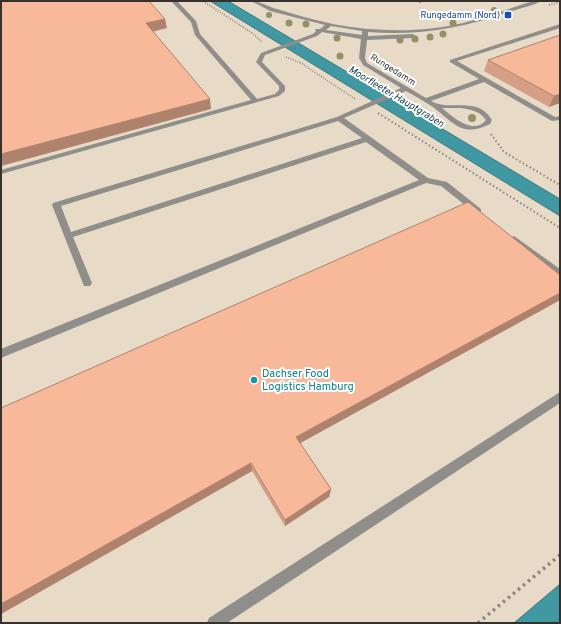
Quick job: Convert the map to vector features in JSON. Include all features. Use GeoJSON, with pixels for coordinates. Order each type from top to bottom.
{"type":"FeatureCollection","features":[{"type":"Feature","properties":{"kind":"street"},"geometry":{"type":"LineString","coordinates":[[174,1],[194,22],[198,34],[256,102]]}},
{"type":"Feature","properties":{"kind":"street","name":"Rungedamm"},"geometry":{"type":"LineString","coordinates":[[254,1],[298,24]]}},
{"type":"Feature","properties":{"kind":"street","name":"Rungedamm"},"geometry":{"type":"LineString","coordinates":[[309,28],[364,37],[408,37],[431,34],[538,1]]}},
{"type":"Feature","properties":{"kind":"street","name":"Rungedamm"},"geometry":{"type":"LineString","coordinates":[[267,8],[304,20],[329,25],[365,29],[411,30],[451,27]]}},
{"type":"Feature","properties":{"kind":"street"},"geometry":{"type":"LineString","coordinates":[[1,172],[277,95],[283,89],[279,81],[260,62],[263,54],[322,31],[329,25]]}},
{"type":"Feature","properties":{"kind":"street"},"geometry":{"type":"LineString","coordinates":[[560,26],[452,61],[554,120],[560,118]]}},
{"type":"Feature","properties":{"kind":"street","name":"Rungedamm"},"geometry":{"type":"LineString","coordinates":[[365,29],[362,61],[405,89],[426,100],[463,126],[477,128],[485,125]]}},
{"type":"Feature","properties":{"kind":"street"},"geometry":{"type":"LineString","coordinates":[[426,100],[484,80]]}},
{"type":"Feature","properties":{"kind":"street"},"geometry":{"type":"LineString","coordinates":[[87,283],[56,205],[339,118],[405,89]]}},
{"type":"Feature","properties":{"kind":"street"},"geometry":{"type":"LineString","coordinates":[[435,106],[474,108],[482,112],[489,120],[485,125]]}},
{"type":"Feature","properties":{"kind":"street"},"geometry":{"type":"LineString","coordinates":[[339,118],[425,180],[444,184],[486,217]]}},
{"type":"Feature","properties":{"kind":"street"},"geometry":{"type":"LineString","coordinates":[[68,236],[367,139]]}},
{"type":"Feature","properties":{"kind":"street"},"geometry":{"type":"LineString","coordinates":[[1,354],[425,180]]}},
{"type":"Feature","properties":{"kind":"street"},"geometry":{"type":"LineString","coordinates":[[505,231],[560,274]]}},
{"type":"Feature","properties":{"kind":"street"},"geometry":{"type":"LineString","coordinates":[[214,623],[560,397]]}},
{"type":"Feature","properties":{"kind":"path"},"geometry":{"type":"LineString","coordinates":[[204,1],[252,33],[271,50],[301,63],[560,228]]}},
{"type":"Feature","properties":{"kind":"path"},"geometry":{"type":"LineString","coordinates":[[485,125],[504,152],[560,185]]}},
{"type":"Feature","properties":{"kind":"path"},"geometry":{"type":"LineString","coordinates":[[478,623],[560,555]]}},
{"type":"Feature","properties":{"kind":"shaded area"},"geometry":{"type":"Polygon","coordinates":[[[1,1],[560,1],[560,601],[536,623],[1,623],[1,1]]]}},
{"type":"Feature","properties":{"kind":"water"},"geometry":{"type":"Polygon","coordinates":[[[210,1],[228,1],[560,199],[560,216],[210,1]]]}},
{"type":"Feature","properties":{"kind":"water"},"geometry":{"type":"Polygon","coordinates":[[[560,584],[560,623],[514,623],[560,584]]]}},
{"type":"Feature","properties":{"kind":"building"},"geometry":{"type":"Polygon","coordinates":[[[1,1],[149,1],[165,19],[146,23],[210,99],[1,154],[1,1]]]}},
{"type":"Feature","properties":{"kind":"building"},"geometry":{"type":"Polygon","coordinates":[[[560,35],[560,94],[554,96],[488,60],[560,35]]]}},
{"type":"Feature","properties":{"kind":"building","name":"Dachser Food Logistics Hamburg"},"geometry":{"type":"Polygon","coordinates":[[[468,202],[560,275],[560,293],[296,437],[331,489],[285,520],[251,463],[1,604],[1,408],[468,202]]]}},
{"type":"Feature","properties":{"kind":"place","name":"Rungedamm (Nord)"},"geometry":{"type":"Point","coordinates":[508,15]}},
{"type":"Feature","properties":{"kind":"place","name":"Dachser Food Logistics Hamburg"},"geometry":{"type":"Point","coordinates":[254,380]}},
{"type":"Feature","properties":{"kind":"water label","name":"Moorfleeter Hauptgraben"},"geometry":{"type":"Point","coordinates":[396,97]}}]}
